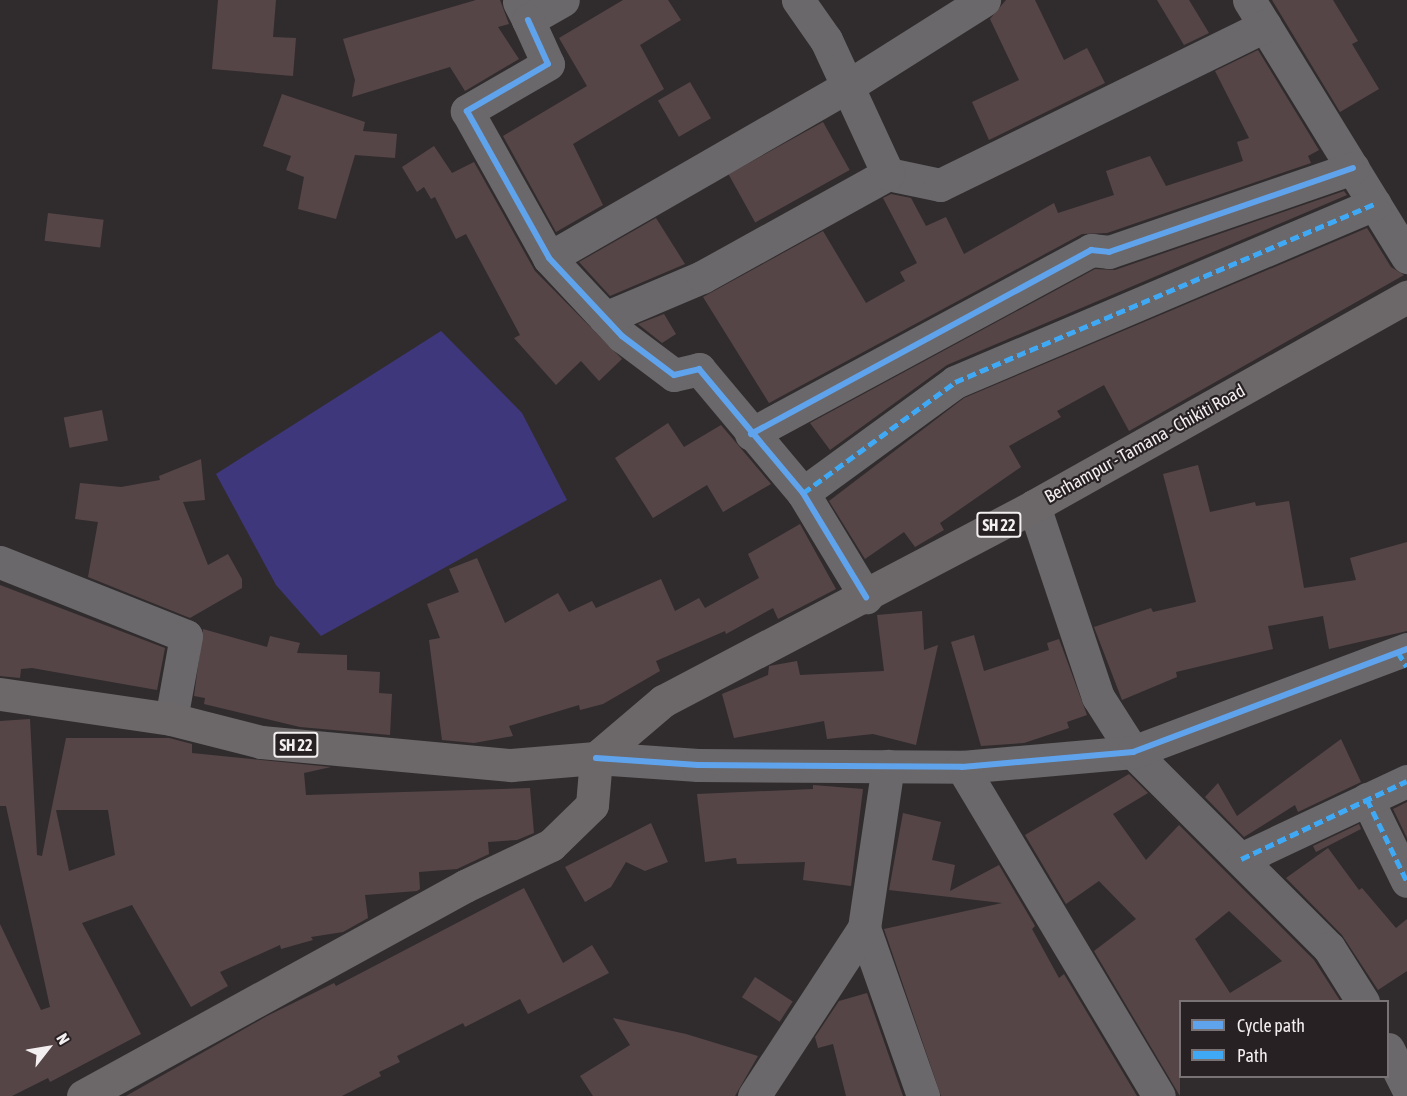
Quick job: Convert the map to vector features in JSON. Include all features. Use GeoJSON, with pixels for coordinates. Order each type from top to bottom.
{"type":"FeatureCollection","features":[{"type":"Feature","properties":{"kind":"main road","name":"Berhampur - Tamana - Chikiti Road"},"geometry":{"type":"LineString","coordinates":[[596,758],[663,701],[866,597],[1034,506],[1407,297]]}},
{"type":"Feature","properties":{"kind":"main road","name":"SH 22"},"geometry":{"type":"LineString","coordinates":[[0,694],[171,719],[261,742],[511,765],[596,758]]}},
{"type":"Feature","properties":{"kind":"main road"},"geometry":{"type":"LineString","coordinates":[[83,1096],[465,886],[551,845],[592,805],[596,758]]}},
{"type":"Feature","properties":{"kind":"street"},"geometry":{"type":"LineString","coordinates":[[563,0],[523,10],[548,64],[467,111],[549,258],[622,336],[674,375],[699,369],[751,434],[803,493],[866,597]]}},
{"type":"Feature","properties":{"kind":"street"},"geometry":{"type":"LineString","coordinates":[[798,0],[826,40],[888,174]]}},
{"type":"Feature","properties":{"kind":"street"},"geometry":{"type":"LineString","coordinates":[[549,258],[848,86],[984,0]]}},
{"type":"Feature","properties":{"kind":"street"},"geometry":{"type":"LineString","coordinates":[[605,318],[702,277],[888,174],[940,185],[1257,13],[1407,257]]}},
{"type":"Feature","properties":{"kind":"street"},"geometry":{"type":"LineString","coordinates":[[751,434],[1091,250],[1109,252],[1353,168]]}},
{"type":"Feature","properties":{"kind":"street"},"geometry":{"type":"LineString","coordinates":[[803,493],[955,382],[1375,204]]}},
{"type":"Feature","properties":{"kind":"street"},"geometry":{"type":"LineString","coordinates":[[1034,506],[1098,697],[1132,752],[1329,948],[1362,1000]]}},
{"type":"Feature","properties":{"kind":"street"},"geometry":{"type":"LineString","coordinates":[[0,562],[186,636],[171,719]]}},
{"type":"Feature","properties":{"kind":"street"},"geometry":{"type":"LineString","coordinates":[[596,758],[698,765],[962,767],[1132,752],[1404,656]]}},
{"type":"Feature","properties":{"kind":"street"},"geometry":{"type":"LineString","coordinates":[[754,1096],[864,928],[888,766]]}},
{"type":"Feature","properties":{"kind":"street"},"geometry":{"type":"LineString","coordinates":[[962,767],[1159,1096]]}},
{"type":"Feature","properties":{"kind":"street"},"geometry":{"type":"LineString","coordinates":[[1241,859],[1407,781]]}},
{"type":"Feature","properties":{"kind":"street"},"geometry":{"type":"LineString","coordinates":[[1367,799],[1407,881]]}},
{"type":"Feature","properties":{"kind":"street"},"geometry":{"type":"LineString","coordinates":[[864,928],[923,1096]]}},
{"type":"Feature","properties":{"kind":"street"},"geometry":{"type":"LineString","coordinates":[[1389,1051],[1407,1087]]}},
{"type":"Feature","properties":{"kind":"shaded area"},"geometry":{"type":"Polygon","coordinates":[[[441,331],[522,413],[567,500],[321,636],[276,585],[216,474],[441,331]]]}},
{"type":"Feature","properties":{"kind":"building"},"geometry":{"type":"Polygon","coordinates":[[[218,0],[276,0],[273,37],[296,38],[293,76],[212,69],[218,0]]]}},
{"type":"Feature","properties":{"kind":"building"},"geometry":{"type":"Polygon","coordinates":[[[476,0],[500,0],[509,24],[498,27],[519,59],[465,91],[450,67],[352,97],[355,80],[343,39],[476,0]]]}},
{"type":"Feature","properties":{"kind":"building"},"geometry":{"type":"Polygon","coordinates":[[[623,0],[668,0],[681,20],[640,45],[664,89],[573,144],[603,205],[556,232],[503,136],[587,86],[559,38],[623,0]]]}},
{"type":"Feature","properties":{"kind":"building"},"geometry":{"type":"Polygon","coordinates":[[[1006,0],[1035,0],[1064,60],[1087,48],[1105,83],[989,140],[972,102],[1019,80],[990,19],[1006,0]]]}},
{"type":"Feature","properties":{"kind":"building"},"geometry":{"type":"Polygon","coordinates":[[[1157,0],[1189,0],[1209,33],[1184,45],[1157,0]]]}},
{"type":"Feature","properties":{"kind":"building"},"geometry":{"type":"Polygon","coordinates":[[[1272,0],[1333,0],[1358,41],[1352,44],[1379,89],[1340,112],[1272,0]]]}},
{"type":"Feature","properties":{"kind":"building"},"geometry":{"type":"Polygon","coordinates":[[[1258,50],[1319,150],[1308,156],[1311,163],[1107,233],[1082,234],[769,403],[703,297],[823,231],[866,303],[905,281],[900,272],[917,263],[883,198],[891,194],[911,198],[926,226],[946,217],[964,254],[1054,203],[1058,213],[1114,195],[1106,171],[1150,156],[1166,186],[1243,161],[1237,142],[1249,138],[1215,71],[1258,50]]]}},
{"type":"Feature","properties":{"kind":"building"},"geometry":{"type":"Polygon","coordinates":[[[690,82],[711,118],[679,137],[658,100],[690,82]]]}},
{"type":"Feature","properties":{"kind":"building"},"geometry":{"type":"Polygon","coordinates":[[[282,94],[365,122],[363,131],[397,134],[395,158],[355,155],[336,219],[298,209],[304,177],[286,170],[291,156],[263,146],[282,94]]]}},
{"type":"Feature","properties":{"kind":"building"},"geometry":{"type":"Polygon","coordinates":[[[823,122],[850,170],[755,222],[729,174],[823,122]]]}},
{"type":"Feature","properties":{"kind":"building"},"geometry":{"type":"Polygon","coordinates":[[[434,146],[452,173],[474,162],[535,271],[622,359],[599,381],[581,361],[556,385],[514,338],[520,335],[466,234],[456,239],[435,197],[431,199],[424,187],[417,192],[402,167],[434,146]]]}},
{"type":"Feature","properties":{"kind":"building"},"geometry":{"type":"Polygon","coordinates":[[[1344,191],[1347,195],[947,365],[830,450],[810,423],[1095,269],[1115,270],[1344,191]]]}},
{"type":"Feature","properties":{"kind":"building"},"geometry":{"type":"Polygon","coordinates":[[[48,213],[104,220],[100,248],[45,241],[48,213]]]}},
{"type":"Feature","properties":{"kind":"building"},"geometry":{"type":"Polygon","coordinates":[[[656,218],[685,264],[610,296],[579,262],[656,218]]]}},
{"type":"Feature","properties":{"kind":"building"},"geometry":{"type":"Polygon","coordinates":[[[1367,228],[1391,267],[1404,275],[1129,431],[1104,385],[1057,411],[1061,417],[1009,446],[1021,467],[940,523],[944,530],[915,547],[904,532],[865,559],[829,501],[964,398],[1367,228]]]}},
{"type":"Feature","properties":{"kind":"building"},"geometry":{"type":"Polygon","coordinates":[[[664,314],[676,334],[662,343],[638,324],[664,314]]]}},
{"type":"Feature","properties":{"kind":"building"},"geometry":{"type":"Polygon","coordinates":[[[102,410],[108,440],[70,448],[64,417],[102,410]]]}},
{"type":"Feature","properties":{"kind":"building"},"geometry":{"type":"Polygon","coordinates":[[[668,423],[684,447],[721,425],[771,484],[723,512],[707,485],[653,518],[615,458],[668,423]]]}},
{"type":"Feature","properties":{"kind":"building"},"geometry":{"type":"Polygon","coordinates":[[[201,459],[205,500],[183,502],[208,565],[228,554],[242,579],[242,588],[190,618],[88,577],[98,522],[75,519],[80,483],[121,487],[160,480],[159,476],[201,459]]]}},
{"type":"Feature","properties":{"kind":"building"},"geometry":{"type":"Polygon","coordinates":[[[1198,465],[1210,512],[1255,502],[1256,506],[1289,501],[1304,588],[1356,580],[1350,558],[1407,542],[1407,631],[1329,649],[1323,616],[1268,626],[1273,649],[1176,672],[1177,677],[1122,700],[1094,627],[1151,608],[1153,612],[1196,602],[1163,474],[1198,465]]]}},
{"type":"Feature","properties":{"kind":"building"},"geometry":{"type":"Polygon","coordinates":[[[800,524],[836,589],[778,619],[773,608],[726,634],[725,631],[656,661],[660,671],[603,704],[580,710],[579,705],[509,726],[513,736],[474,743],[442,740],[429,640],[440,638],[427,604],[459,592],[449,569],[477,558],[505,623],[558,593],[569,612],[592,601],[596,608],[661,579],[675,611],[699,598],[705,608],[759,578],[748,554],[800,524]]]}},
{"type":"Feature","properties":{"kind":"building"},"geometry":{"type":"Polygon","coordinates":[[[0,585],[165,648],[157,690],[32,668],[21,669],[20,678],[0,676],[0,585]]]}},
{"type":"Feature","properties":{"kind":"building"},"geometry":{"type":"Polygon","coordinates":[[[922,611],[924,650],[938,645],[916,745],[873,734],[827,739],[824,721],[734,738],[722,694],[768,675],[769,666],[797,661],[800,675],[884,671],[877,615],[922,611]]]}},
{"type":"Feature","properties":{"kind":"building"},"geometry":{"type":"Polygon","coordinates":[[[203,629],[267,647],[270,636],[300,643],[297,653],[347,655],[347,670],[380,672],[379,693],[392,694],[390,735],[300,727],[204,704],[205,698],[194,696],[203,629]]]}},
{"type":"Feature","properties":{"kind":"building"},"geometry":{"type":"Polygon","coordinates":[[[974,635],[984,671],[1049,650],[1047,643],[1059,639],[1087,715],[1067,722],[1069,728],[1024,743],[981,746],[951,642],[974,635]]]}},
{"type":"Feature","properties":{"kind":"building"},"geometry":{"type":"Polygon","coordinates":[[[30,719],[37,855],[42,856],[66,738],[169,738],[192,744],[192,753],[331,767],[304,773],[306,795],[530,788],[534,833],[517,840],[488,842],[489,854],[457,869],[419,872],[420,889],[417,891],[365,895],[368,918],[343,932],[311,937],[313,940],[281,949],[280,945],[220,972],[228,986],[191,1007],[132,905],[82,923],[141,1034],[50,1082],[48,1078],[12,1096],[0,1096],[0,924],[41,1010],[50,1007],[6,806],[0,806],[0,721],[30,719]],[[56,810],[69,871],[115,855],[108,810],[56,810]]]}},
{"type":"Feature","properties":{"kind":"building"},"geometry":{"type":"Polygon","coordinates":[[[1341,739],[1361,782],[1298,812],[1295,805],[1244,837],[1205,797],[1218,783],[1237,816],[1341,739]]]}},
{"type":"Feature","properties":{"kind":"building"},"geometry":{"type":"Polygon","coordinates":[[[1129,774],[1148,793],[1113,814],[1146,860],[1179,825],[1314,960],[1340,1000],[1179,1000],[1180,1096],[1094,951],[1136,919],[1099,881],[1066,904],[1025,835],[1129,774]],[[1229,911],[1195,939],[1230,993],[1282,961],[1229,911]]]}},
{"type":"Feature","properties":{"kind":"building"},"geometry":{"type":"Polygon","coordinates":[[[813,785],[863,789],[851,886],[803,880],[805,862],[737,864],[736,858],[705,862],[697,794],[813,789],[813,785]]]}},
{"type":"Feature","properties":{"kind":"building"},"geometry":{"type":"Polygon","coordinates":[[[1407,802],[1407,838],[1393,809],[1407,802]]]}},
{"type":"Feature","properties":{"kind":"building"},"geometry":{"type":"Polygon","coordinates":[[[903,813],[941,822],[932,860],[955,865],[950,891],[999,865],[1035,926],[1032,929],[1059,978],[1064,974],[1137,1096],[941,1096],[884,929],[1002,903],[889,890],[903,813]]]}},
{"type":"Feature","properties":{"kind":"building"},"geometry":{"type":"Polygon","coordinates":[[[651,823],[668,862],[645,871],[626,862],[611,887],[585,902],[565,867],[651,823]]]}},
{"type":"Feature","properties":{"kind":"building"},"geometry":{"type":"Polygon","coordinates":[[[1359,824],[1361,829],[1316,852],[1313,846],[1359,824]]]}},
{"type":"Feature","properties":{"kind":"building"},"geometry":{"type":"Polygon","coordinates":[[[1328,848],[1359,890],[1362,888],[1396,928],[1407,919],[1407,971],[1378,990],[1342,935],[1286,878],[1328,848]]]}},
{"type":"Feature","properties":{"kind":"building"},"geometry":{"type":"Polygon","coordinates":[[[524,888],[563,963],[592,945],[609,973],[528,1014],[520,999],[465,1027],[463,1023],[397,1056],[400,1062],[379,1072],[381,1076],[342,1096],[126,1096],[267,1016],[334,983],[336,986],[524,888]]]}},
{"type":"Feature","properties":{"kind":"building"},"geometry":{"type":"Polygon","coordinates":[[[755,977],[793,1002],[780,1022],[742,997],[755,977]]]}},
{"type":"Feature","properties":{"kind":"building"},"geometry":{"type":"Polygon","coordinates":[[[867,993],[903,1096],[846,1096],[833,1044],[818,1048],[815,1037],[839,1001],[867,993]]]}},
{"type":"Feature","properties":{"kind":"building"},"geometry":{"type":"Polygon","coordinates":[[[613,1018],[686,1034],[758,1056],[735,1096],[593,1096],[580,1076],[630,1045],[613,1018]]]}},
{"type":"Feature","properties":{"kind":"marked path"},"geometry":{"type":"LineString","coordinates":[[803,493],[955,382],[1375,204]]}},
{"type":"Feature","properties":{"kind":"marked path"},"geometry":{"type":"LineString","coordinates":[[1398,652],[1407,667]]}},
{"type":"Feature","properties":{"kind":"marked path"},"geometry":{"type":"LineString","coordinates":[[1241,859],[1407,781]]}},
{"type":"Feature","properties":{"kind":"marked path"},"geometry":{"type":"LineString","coordinates":[[1367,799],[1407,881]]}},
{"type":"Feature","properties":{"kind":"cycle path"},"geometry":{"type":"LineString","coordinates":[[528,20],[548,64],[467,111],[549,258],[622,336],[674,375],[699,369],[803,493],[866,597]]}},
{"type":"Feature","properties":{"kind":"cycle path"},"geometry":{"type":"LineString","coordinates":[[751,434],[1091,250],[1109,252],[1353,168]]}},
{"type":"Feature","properties":{"kind":"cycle path"},"geometry":{"type":"LineString","coordinates":[[596,758],[698,765],[962,767],[1133,752],[1407,649]]}}]}
